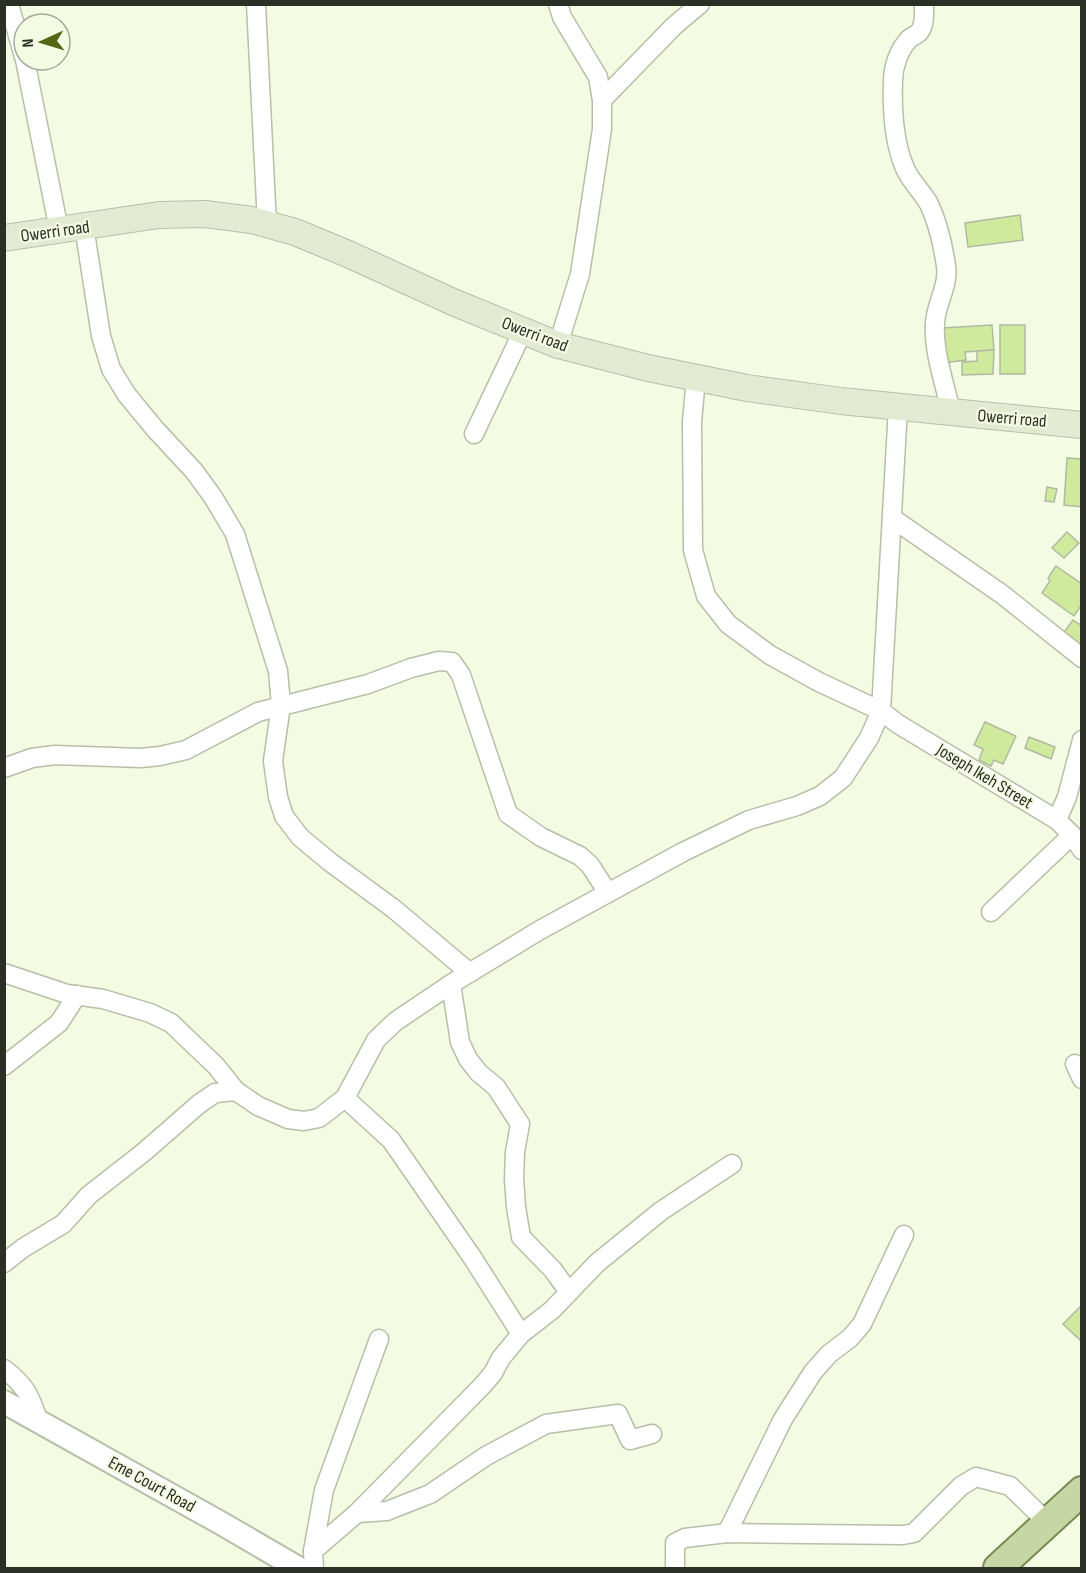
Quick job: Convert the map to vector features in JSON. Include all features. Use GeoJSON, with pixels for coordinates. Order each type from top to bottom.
{"type":"FeatureCollection","features":[{"type":"Feature","properties":{"kind":"main road","name":"Owerri road"},"geometry":{"type":"LineString","coordinates":[[4,238],[159,215],[205,214],[252,220],[295,232],[453,302],[558,345],[747,388],[898,407],[1082,425]]}},
{"type":"Feature","properties":{"kind":"main road"},"geometry":{"type":"LineString","coordinates":[[998,1569],[1047,1522],[1077,1503]]}},
{"type":"Feature","properties":{"kind":"street"},"geometry":{"type":"LineString","coordinates":[[256,4],[267,224]]}},
{"type":"Feature","properties":{"kind":"street"},"geometry":{"type":"LineString","coordinates":[[558,4],[562,17],[598,77],[602,100],[602,129],[580,274],[558,345]]}},
{"type":"Feature","properties":{"kind":"street"},"geometry":{"type":"LineString","coordinates":[[602,100],[674,26],[700,4]]}},
{"type":"Feature","properties":{"kind":"street"},"geometry":{"type":"LineString","coordinates":[[924,4],[925,17],[921,31],[909,39],[896,60],[893,80],[895,127],[899,153],[905,170],[928,204],[940,235],[946,268],[945,287],[936,308],[934,327],[937,352],[951,412]]}},
{"type":"Feature","properties":{"kind":"street"},"geometry":{"type":"LineString","coordinates":[[28,72],[111,369],[127,395],[148,421],[194,471],[235,534],[278,671],[281,705],[273,760],[278,797],[284,816],[300,837],[322,856],[394,909],[470,973]]}},
{"type":"Feature","properties":{"kind":"street"},"geometry":{"type":"LineString","coordinates":[[474,434],[523,331]]}},
{"type":"Feature","properties":{"kind":"street","name":"Joseph Ikeh Street"},"geometry":{"type":"LineString","coordinates":[[696,378],[691,453],[693,550],[706,596],[728,624],[770,655],[881,711],[898,724],[1057,820],[1077,842]]}},
{"type":"Feature","properties":{"kind":"street"},"geometry":{"type":"LineString","coordinates":[[4,973],[68,994],[103,999],[150,1013],[171,1023],[216,1066],[236,1091],[258,1106],[288,1119],[304,1121],[319,1118],[345,1098],[376,1040],[396,1021],[451,984],[540,930],[683,852],[749,820],[797,806],[820,796],[843,778],[869,738],[881,711],[898,407]]}},
{"type":"Feature","properties":{"kind":"street"},"geometry":{"type":"LineString","coordinates":[[892,518],[1003,596],[1082,658]]}},
{"type":"Feature","properties":{"kind":"street"},"geometry":{"type":"LineString","coordinates":[[4,768],[32,758],[55,755],[141,758],[186,750],[258,712],[368,684],[411,668],[439,661],[452,662],[460,675],[508,813],[541,837],[580,856],[590,865],[608,893]]}},
{"type":"Feature","properties":{"kind":"street"},"geometry":{"type":"LineString","coordinates":[[1057,820],[1068,797],[1082,740]]}},
{"type":"Feature","properties":{"kind":"street"},"geometry":{"type":"LineString","coordinates":[[991,912],[1077,842]]}},
{"type":"Feature","properties":{"kind":"street"},"geometry":{"type":"LineString","coordinates":[[451,984],[460,1042],[468,1059],[479,1073],[496,1087],[520,1124],[515,1152],[514,1179],[521,1237],[553,1270],[569,1292]]}},
{"type":"Feature","properties":{"kind":"street"},"geometry":{"type":"LineString","coordinates":[[4,1066],[59,1023],[77,995]]}},
{"type":"Feature","properties":{"kind":"street"},"geometry":{"type":"LineString","coordinates":[[4,1263],[63,1224],[88,1195],[144,1152],[199,1104],[215,1093],[236,1091]]}},
{"type":"Feature","properties":{"kind":"street"},"geometry":{"type":"LineString","coordinates":[[345,1098],[391,1140],[472,1257],[521,1334]]}},
{"type":"Feature","properties":{"kind":"street"},"geometry":{"type":"LineString","coordinates":[[314,1560],[483,1385],[521,1334],[552,1310],[597,1263],[661,1211],[732,1164]]}},
{"type":"Feature","properties":{"kind":"street"},"geometry":{"type":"LineString","coordinates":[[727,1533],[783,1419],[813,1372],[862,1324],[904,1235]]}},
{"type":"Feature","properties":{"kind":"street"},"geometry":{"type":"LineString","coordinates":[[314,1560],[324,1490],[379,1339]]}},
{"type":"Feature","properties":{"kind":"street"},"geometry":{"type":"LineString","coordinates":[[4,1369],[21,1382],[31,1396],[38,1420]]}},
{"type":"Feature","properties":{"kind":"street","name":"Eme Court Road"},"geometry":{"type":"LineString","coordinates":[[4,1402],[298,1569]]}},
{"type":"Feature","properties":{"kind":"street"},"geometry":{"type":"LineString","coordinates":[[357,1514],[387,1511],[430,1494],[486,1456],[546,1424],[618,1414],[630,1440],[652,1434]]}},
{"type":"Feature","properties":{"kind":"street"},"geometry":{"type":"LineString","coordinates":[[675,1569],[675,1543],[686,1538],[727,1533],[903,1535],[914,1533],[962,1486],[976,1477],[1010,1486],[1047,1522]]}},
{"type":"Feature","properties":{"kind":"building"},"geometry":{"type":"Polygon","coordinates":[[[1020,215],[1023,240],[968,247],[965,223],[1020,215]]]}},
{"type":"Feature","properties":{"kind":"building"},"geometry":{"type":"Polygon","coordinates":[[[992,325],[994,350],[965,352],[966,360],[944,363],[942,328],[992,325]]]}},
{"type":"Feature","properties":{"kind":"building"},"geometry":{"type":"Polygon","coordinates":[[[1000,325],[1025,325],[1025,374],[1000,374],[1000,325]]]}},
{"type":"Feature","properties":{"kind":"building"},"geometry":{"type":"Polygon","coordinates":[[[994,350],[993,374],[962,375],[962,362],[977,361],[977,351],[994,350]]]}},
{"type":"Feature","properties":{"kind":"building"},"geometry":{"type":"Polygon","coordinates":[[[1067,458],[1082,459],[1082,507],[1064,505],[1067,458]]]}},
{"type":"Feature","properties":{"kind":"building"},"geometry":{"type":"Polygon","coordinates":[[[1047,487],[1057,489],[1054,502],[1045,501],[1047,487]]]}},
{"type":"Feature","properties":{"kind":"building"},"geometry":{"type":"Polygon","coordinates":[[[1067,532],[1079,543],[1064,558],[1052,548],[1067,532]]]}},
{"type":"Feature","properties":{"kind":"building"},"geometry":{"type":"Polygon","coordinates":[[[1056,566],[1082,584],[1082,604],[1074,616],[1042,593],[1056,566]]]}},
{"type":"Feature","properties":{"kind":"building"},"geometry":{"type":"Polygon","coordinates":[[[1073,620],[1082,626],[1082,646],[1064,632],[1073,620]]]}},
{"type":"Feature","properties":{"kind":"building"},"geometry":{"type":"Polygon","coordinates":[[[985,722],[1016,736],[1003,764],[994,760],[991,766],[979,760],[983,749],[974,745],[985,722]]]}},
{"type":"Feature","properties":{"kind":"building"},"geometry":{"type":"Polygon","coordinates":[[[1029,737],[1055,747],[1051,759],[1025,748],[1029,737]]]}},
{"type":"Feature","properties":{"kind":"building"},"geometry":{"type":"Polygon","coordinates":[[[1082,1305],[1082,1341],[1081,1341],[1063,1324],[1082,1305]]]}}]}
